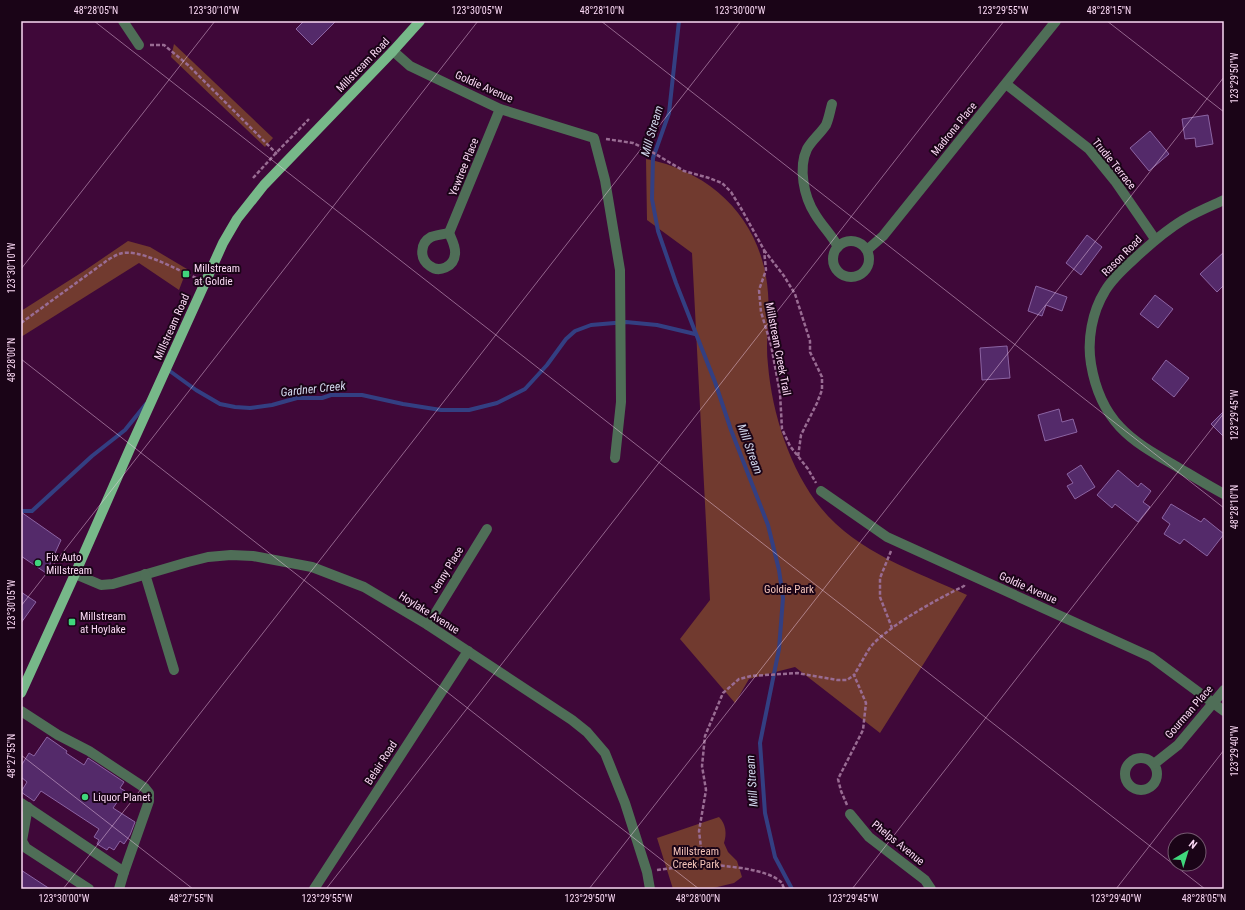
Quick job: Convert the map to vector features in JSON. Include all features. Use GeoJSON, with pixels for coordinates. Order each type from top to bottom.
{"type":"FeatureCollection","features":[{"type":"Feature","properties":{"kind":"main road","name":"Millstream Road"},"geometry":{"type":"LineString","coordinates":[[21,693],[76,574],[132,444],[205,282],[223,243],[237,219],[264,185],[420,21]]}},
{"type":"Feature","properties":{"kind":"street"},"geometry":{"type":"LineString","coordinates":[[123,21],[139,45]]}},
{"type":"Feature","properties":{"kind":"street","name":"Madrona Place"},"geometry":{"type":"LineString","coordinates":[[868,250],[883,236],[1056,21]]}},
{"type":"Feature","properties":{"kind":"street","name":"Goldie Avenue"},"geometry":{"type":"LineString","coordinates":[[393,51],[410,66],[500,109],[594,138]]}},
{"type":"Feature","properties":{"kind":"street","name":"Trudie Terrace"},"geometry":{"type":"LineString","coordinates":[[1006,84],[1089,149],[1115,181],[1156,239]]}},
{"type":"Feature","properties":{"kind":"street"},"geometry":{"type":"LineString","coordinates":[[832,104],[826,124],[807,150],[803,160],[803,171],[810,206],[834,239],[838,247]]}},
{"type":"Feature","properties":{"kind":"street","name":"Yewtree Place"},"geometry":{"type":"LineString","coordinates":[[449,233],[500,109]]}},
{"type":"Feature","properties":{"kind":"street"},"geometry":{"type":"LineString","coordinates":[[594,138],[605,180],[620,270],[622,402],[615,458]]}},
{"type":"Feature","properties":{"kind":"street","name":"Rason Road"},"geometry":{"type":"LineString","coordinates":[[1224,200],[1184,219],[1156,239],[1120,273],[1105,290],[1094,318],[1090,336],[1089,355],[1096,387],[1102,402],[1110,415],[1121,428],[1136,442],[1224,494]]}},
{"type":"Feature","properties":{"kind":"street"},"geometry":{"type":"LineString","coordinates":[[854,241],[862,244],[868,250],[870,259],[868,267],[862,274],[854,277],[845,276],[838,271],[834,263],[834,255],[838,247],[845,242],[854,241]]}},
{"type":"Feature","properties":{"kind":"street","name":"Goldie Avenue"},"geometry":{"type":"LineString","coordinates":[[821,491],[887,538],[1151,657],[1224,710]]}},
{"type":"Feature","properties":{"kind":"street","name":"Jenny Place"},"geometry":{"type":"LineString","coordinates":[[428,625],[487,529]]}},
{"type":"Feature","properties":{"kind":"street","name":"Hoylake Avenue"},"geometry":{"type":"LineString","coordinates":[[76,574],[101,585],[113,584],[208,557],[231,555],[260,558],[312,567],[364,587],[468,651],[572,720],[587,732],[605,753],[625,803],[647,872],[650,889]]}},
{"type":"Feature","properties":{"kind":"street"},"geometry":{"type":"LineString","coordinates":[[145,574],[174,670]]}},
{"type":"Feature","properties":{"kind":"street","name":"Belair Road"},"geometry":{"type":"LineString","coordinates":[[314,889],[468,651]]}},
{"type":"Feature","properties":{"kind":"street","name":"Gourman Place"},"geometry":{"type":"LineString","coordinates":[[1154,764],[1178,745],[1224,690]]}},
{"type":"Feature","properties":{"kind":"street"},"geometry":{"type":"LineString","coordinates":[[21,711],[58,735],[89,751],[145,788],[149,793],[149,801],[124,872],[120,889]]}},
{"type":"Feature","properties":{"kind":"street"},"geometry":{"type":"LineString","coordinates":[[24,805],[124,872]]}},
{"type":"Feature","properties":{"kind":"street"},"geometry":{"type":"LineString","coordinates":[[24,805],[22,841],[26,848],[89,889]]}},
{"type":"Feature","properties":{"kind":"street","name":"Phelps Avenue"},"geometry":{"type":"LineString","coordinates":[[850,814],[869,837],[926,880],[931,889]]}},
{"type":"Feature","properties":{"kind":"path"},"geometry":{"type":"LineString","coordinates":[[139,45],[164,45],[169,49],[214,89],[285,163]]}},
{"type":"Feature","properties":{"kind":"path","name":"Millstream Creek Trail"},"geometry":{"type":"LineString","coordinates":[[594,138],[633,143],[652,152],[684,171],[722,183],[738,204],[764,250],[766,270],[759,290],[761,312],[771,345],[780,393],[782,429],[790,446],[808,469],[821,491]]}},
{"type":"Feature","properties":{"kind":"path"},"geometry":{"type":"LineString","coordinates":[[764,250],[784,276],[795,294],[810,342],[810,352],[822,377],[822,390],[801,435],[798,457]]}},
{"type":"Feature","properties":{"kind":"path"},"geometry":{"type":"LineString","coordinates":[[21,322],[105,262],[120,254],[134,253],[151,258],[205,282]]}},
{"type":"Feature","properties":{"kind":"path"},"geometry":{"type":"LineString","coordinates":[[892,628],[880,597],[880,578],[885,563],[896,541]]}},
{"type":"Feature","properties":{"kind":"path"},"geometry":{"type":"LineString","coordinates":[[703,864],[700,831],[706,790],[702,766],[705,736],[723,693],[739,679],[751,676],[797,674],[847,680],[854,675],[872,645],[892,628],[964,586],[970,575]]}},
{"type":"Feature","properties":{"kind":"path"},"geometry":{"type":"LineString","coordinates":[[850,814],[838,779],[863,730],[866,703],[854,675]]}},
{"type":"Feature","properties":{"kind":"path"},"geometry":{"type":"LineString","coordinates":[[657,870],[703,864],[744,868],[770,875],[782,884],[784,889]]}},
{"type":"Feature","properties":{"kind":"green space"},"geometry":{"type":"Polygon","coordinates":[[[174,44],[273,138],[265,147],[171,57],[174,44]]]}},
{"type":"Feature","properties":{"kind":"green space","name":"Goldie Park"},"geometry":{"type":"Polygon","coordinates":[[[646,159],[671,166],[693,175],[713,188],[731,204],[745,223],[756,244],[764,267],[768,293],[767,356],[770,383],[778,421],[784,440],[800,476],[821,508],[836,524],[870,549],[908,569],[967,595],[880,733],[795,667],[749,679],[735,703],[680,639],[710,600],[692,253],[647,220],[646,159]]]}},
{"type":"Feature","properties":{"kind":"green space"},"geometry":{"type":"Polygon","coordinates":[[[128,241],[150,247],[187,269],[179,290],[139,263],[21,337],[21,311],[128,241]]]}},
{"type":"Feature","properties":{"kind":"green space","name":"Millstream Creek Park"},"geometry":{"type":"Polygon","coordinates":[[[719,817],[725,829],[724,843],[728,852],[737,861],[742,877],[734,883],[709,889],[673,889],[657,838],[719,817]]]}},
{"type":"Feature","properties":{"kind":"building"},"geometry":{"type":"Polygon","coordinates":[[[304,21],[336,21],[312,45],[296,29],[304,21]]]}},
{"type":"Feature","properties":{"kind":"building"},"geometry":{"type":"Polygon","coordinates":[[[1208,115],[1213,144],[1196,147],[1195,138],[1185,139],[1182,119],[1208,115]]]}},
{"type":"Feature","properties":{"kind":"building"},"geometry":{"type":"Polygon","coordinates":[[[1150,131],[1169,154],[1149,171],[1130,148],[1150,131]]]}},
{"type":"Feature","properties":{"kind":"building"},"geometry":{"type":"Polygon","coordinates":[[[1087,235],[1102,247],[1081,275],[1066,263],[1087,235]]]}},
{"type":"Feature","properties":{"kind":"building"},"geometry":{"type":"Polygon","coordinates":[[[1224,252],[1224,285],[1217,292],[1200,274],[1224,252]]]}},
{"type":"Feature","properties":{"kind":"building"},"geometry":{"type":"Polygon","coordinates":[[[1036,286],[1067,297],[1062,311],[1046,305],[1042,316],[1028,311],[1036,286]]]}},
{"type":"Feature","properties":{"kind":"building"},"geometry":{"type":"Polygon","coordinates":[[[1155,295],[1173,309],[1158,328],[1140,314],[1155,295]]]}},
{"type":"Feature","properties":{"kind":"building"},"geometry":{"type":"Polygon","coordinates":[[[1007,346],[1010,378],[982,380],[980,348],[1007,346]]]}},
{"type":"Feature","properties":{"kind":"building"},"geometry":{"type":"Polygon","coordinates":[[[1166,360],[1189,378],[1174,397],[1152,379],[1166,360]]]}},
{"type":"Feature","properties":{"kind":"building"},"geometry":{"type":"Polygon","coordinates":[[[1059,409],[1062,422],[1073,419],[1077,432],[1045,441],[1038,415],[1059,409]]]}},
{"type":"Feature","properties":{"kind":"building"},"geometry":{"type":"Polygon","coordinates":[[[1224,411],[1224,437],[1211,424],[1224,411]]]}},
{"type":"Feature","properties":{"kind":"building"},"geometry":{"type":"Polygon","coordinates":[[[1081,465],[1095,487],[1075,499],[1067,486],[1073,483],[1067,474],[1081,465]]]}},
{"type":"Feature","properties":{"kind":"building"},"geometry":{"type":"Polygon","coordinates":[[[1118,470],[1138,487],[1141,483],[1151,491],[1143,502],[1150,507],[1138,522],[1115,504],[1112,508],[1097,495],[1118,470]]]}},
{"type":"Feature","properties":{"kind":"building"},"geometry":{"type":"Polygon","coordinates":[[[1171,504],[1201,522],[1204,518],[1224,534],[1207,556],[1184,539],[1180,544],[1164,534],[1170,524],[1162,518],[1171,504]]]}},
{"type":"Feature","properties":{"kind":"building"},"geometry":{"type":"Polygon","coordinates":[[[21,512],[61,540],[46,573],[21,556],[21,512]]]}},
{"type":"Feature","properties":{"kind":"building"},"geometry":{"type":"Polygon","coordinates":[[[21,592],[36,602],[21,623],[21,592]]]}},
{"type":"Feature","properties":{"kind":"building","name":"Liquor Planet"},"geometry":{"type":"Polygon","coordinates":[[[47,737],[67,751],[66,753],[84,765],[88,758],[124,782],[120,788],[125,791],[113,808],[135,822],[130,835],[124,844],[120,841],[114,850],[109,847],[107,850],[97,844],[99,840],[94,837],[99,829],[41,791],[34,801],[21,792],[27,782],[21,777],[21,766],[29,753],[34,756],[47,737]]]}},
{"type":"Feature","properties":{"kind":"building"},"geometry":{"type":"Polygon","coordinates":[[[21,870],[50,889],[21,889],[21,870]]]}},
{"type":"Feature","properties":{"kind":"waterway","name":"Mill Stream"},"geometry":{"type":"LineString","coordinates":[[679,21],[669,113],[653,158],[652,199],[658,231],[676,283],[715,382],[731,430],[768,525],[779,570],[783,598],[779,649],[760,743],[765,813],[775,857],[792,889]]}},
{"type":"Feature","properties":{"kind":"waterway","name":"Gardner Creek"},"geometry":{"type":"LineString","coordinates":[[167,369],[196,390],[220,404],[235,407],[250,408],[272,405],[297,398],[322,398],[331,395],[362,395],[441,410],[469,410],[497,403],[525,389],[547,365],[566,339],[575,331],[591,325],[626,322],[657,325],[695,334]]}},
{"type":"Feature","properties":{"kind":"waterway","name":"Gardner Creek"},"geometry":{"type":"LineString","coordinates":[[21,511],[32,511],[92,456],[125,430],[146,404]]}},
{"type":"Feature","properties":{"kind":"place","name":"Millstream at Goldie"},"geometry":{"type":"Point","coordinates":[186,274]}},
{"type":"Feature","properties":{"kind":"place","name":"Fix Auto Millstream"},"geometry":{"type":"Point","coordinates":[38,563]}},
{"type":"Feature","properties":{"kind":"place","name":"Millstream at Hoylake"},"geometry":{"type":"Point","coordinates":[72,622]}},
{"type":"Feature","properties":{"kind":"place","name":"Liquor Planet"},"geometry":{"type":"Point","coordinates":[85,797]}}]}
